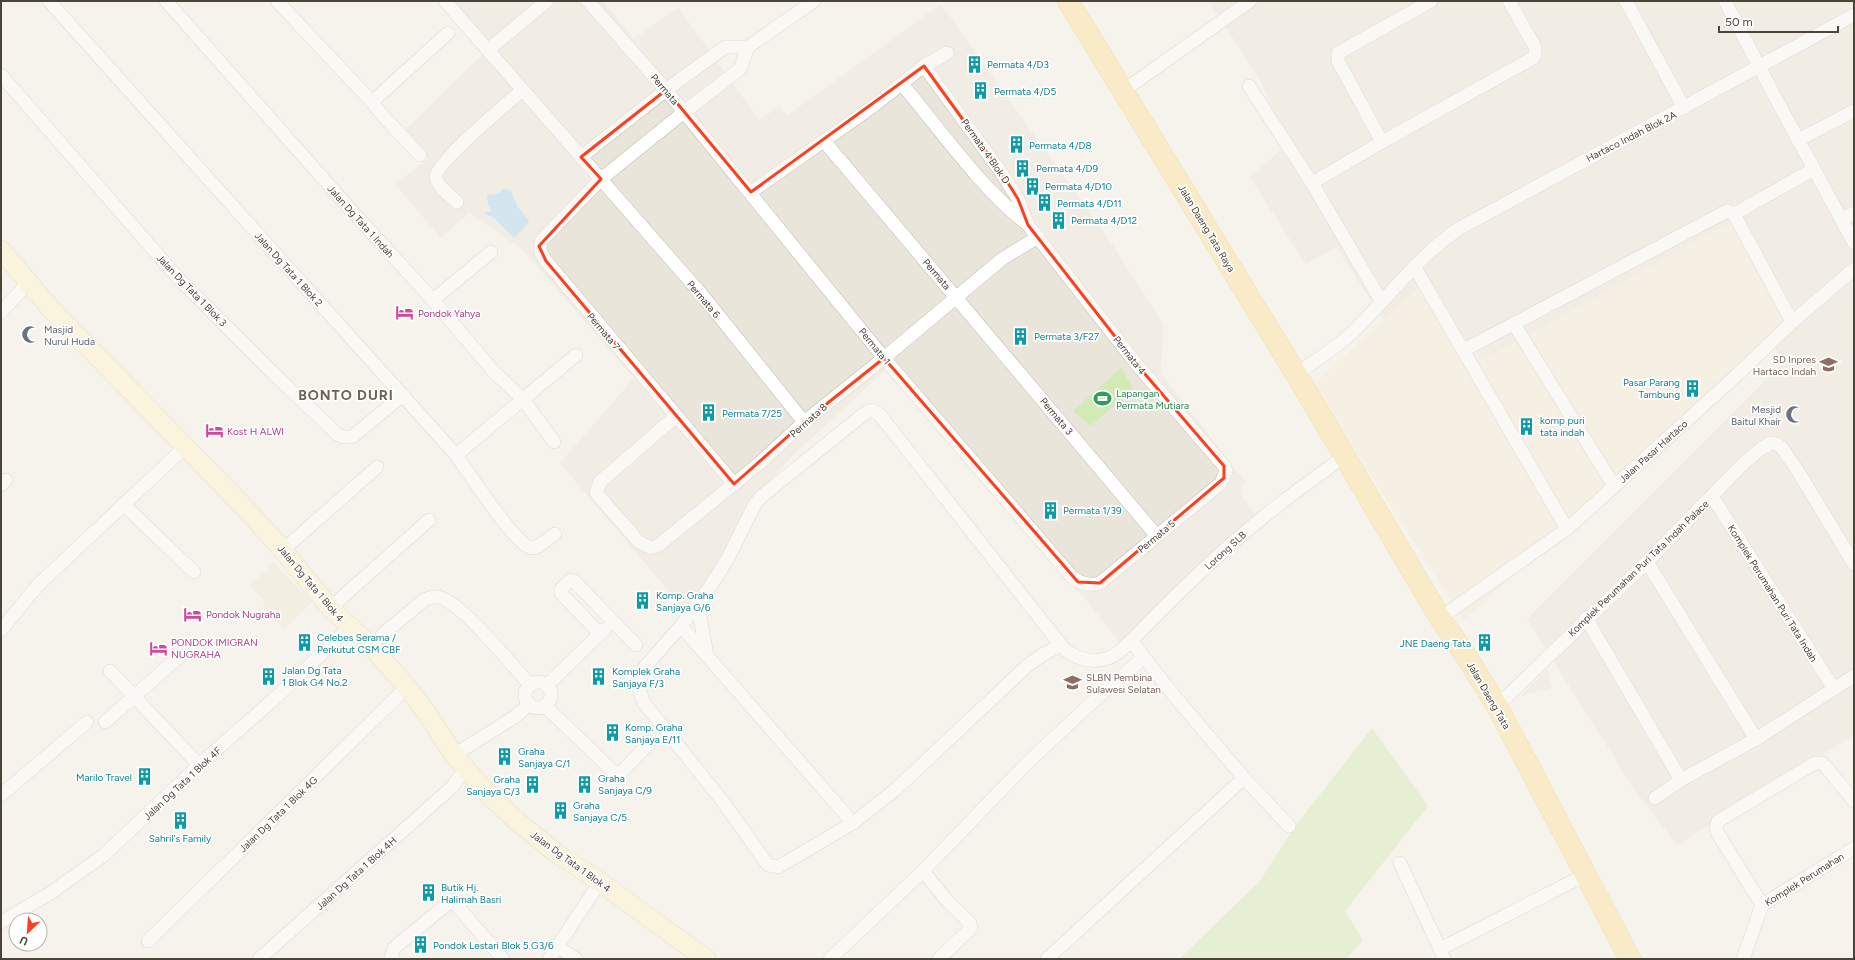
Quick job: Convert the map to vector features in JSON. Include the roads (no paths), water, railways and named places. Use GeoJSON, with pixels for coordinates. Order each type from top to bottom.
{"type":"FeatureCollection","features":[{"type":"Feature","properties":{"kind":"main road","name":"Jalan Daeng Tata Raya"},"geometry":{"type":"LineString","coordinates":[[1068,1],[1345,456]]}},
{"type":"Feature","properties":{"kind":"main road","name":"Jalan Daeng Tata"},"geometry":{"type":"LineString","coordinates":[[1345,456],[1440,618],[1468,659],[1497,706],[1587,874],[1620,950],[1630,959]]}},
{"type":"Feature","properties":{"kind":"street","name":"Jalan Dg Tata 1 Blok 2"},"geometry":{"type":"LineString","coordinates":[[49,1],[456,455],[502,520],[522,542],[531,548],[537,547],[555,534]]}},
{"type":"Feature","properties":{"kind":"street","name":"Jalan Dg Tata 1 Indah"},"geometry":{"type":"LineString","coordinates":[[166,1],[350,210],[433,300],[494,372],[524,399],[554,442]]}},
{"type":"Feature","properties":{"kind":"street"},"geometry":{"type":"LineString","coordinates":[[277,1],[420,155]]}},
{"type":"Feature","properties":{"kind":"street"},"geometry":{"type":"LineString","coordinates":[[445,1],[489,49],[522,90],[601,179]]}},
{"type":"Feature","properties":{"kind":"street"},"geometry":{"type":"LineString","coordinates":[[489,49],[547,1]]}},
{"type":"Feature","properties":{"kind":"street","name":"Permata"},"geometry":{"type":"LineString","coordinates":[[588,1],[684,112],[601,179]]}},
{"type":"Feature","properties":{"kind":"street"},"geometry":{"type":"LineString","coordinates":[[581,157],[666,90],[725,47],[748,47],[814,1]]}},
{"type":"Feature","properties":{"kind":"street"},"geometry":{"type":"LineString","coordinates":[[1123,91],[1250,1]]}},
{"type":"Feature","properties":{"kind":"street"},"geometry":{"type":"LineString","coordinates":[[1382,142],[1338,61],[1338,53],[1431,1]]}},
{"type":"Feature","properties":{"kind":"street"},"geometry":{"type":"LineString","coordinates":[[1312,183],[1382,142],[1533,58],[1535,55],[1535,47],[1509,1]]}},
{"type":"Feature","properties":{"kind":"street"},"geometry":{"type":"LineString","coordinates":[[1626,1],[1684,108]]}},
{"type":"Feature","properties":{"kind":"street"},"geometry":{"type":"LineString","coordinates":[[1725,1],[1854,243]]}},
{"type":"Feature","properties":{"kind":"street","name":"Hartaco Indah Blok 2A"},"geometry":{"type":"LineString","coordinates":[[1296,374],[1339,344],[1441,240],[1460,228],[1620,140],[1684,108],[1854,15]]}},
{"type":"Feature","properties":{"kind":"street"},"geometry":{"type":"LineString","coordinates":[[372,102],[448,33]]}},
{"type":"Feature","properties":{"kind":"street"},"geometry":{"type":"LineString","coordinates":[[684,112],[740,69],[748,47]]}},
{"type":"Feature","properties":{"kind":"street"},"geometry":{"type":"LineString","coordinates":[[751,192],[824,141],[924,66],[947,53]]}},
{"type":"Feature","properties":{"kind":"street","name":"Permata 4 Blok D"},"geometry":{"type":"LineString","coordinates":[[924,66],[1001,172],[1018,199],[1028,225],[1039,238]]}},
{"type":"Feature","properties":{"kind":"street","name":"Jalan Dg Tata 1 Blok 3"},"geometry":{"type":"LineString","coordinates":[[1,75],[179,279],[272,372],[337,434],[343,437],[352,437],[403,395]]}},
{"type":"Feature","properties":{"kind":"street"},"geometry":{"type":"LineString","coordinates":[[902,84],[985,185],[1006,207],[1028,225]]}},
{"type":"Feature","properties":{"kind":"street"},"geometry":{"type":"LineString","coordinates":[[1249,86],[1312,183],[1381,301]]}},
{"type":"Feature","properties":{"kind":"street"},"geometry":{"type":"LineString","coordinates":[[457,202],[437,182],[437,169],[460,145],[522,90]]}},
{"type":"Feature","properties":{"kind":"street"},"geometry":{"type":"LineString","coordinates":[[1798,140],[1854,111]]}},
{"type":"Feature","properties":{"kind":"street","name":"Permata 1"},"geometry":{"type":"LineString","coordinates":[[684,112],[751,192],[884,358],[1072,577]]}},
{"type":"Feature","properties":{"kind":"street","name":"Permata"},"geometry":{"type":"LineString","coordinates":[[824,141],[957,297]]}},
{"type":"Feature","properties":{"kind":"street"},"geometry":{"type":"LineString","coordinates":[[1734,214],[1814,169]]}},
{"type":"Feature","properties":{"kind":"street","name":"Permata 7"},"geometry":{"type":"LineString","coordinates":[[601,179],[542,240],[539,246],[540,253],[734,484]]}},
{"type":"Feature","properties":{"kind":"street","name":"Permata 6"},"geometry":{"type":"LineString","coordinates":[[601,179],[703,296],[804,422]]}},
{"type":"Feature","properties":{"kind":"street"},"geometry":{"type":"LineString","coordinates":[[1464,350],[1726,211],[1730,211],[1734,214],[1792,322]]}},
{"type":"Feature","properties":{"kind":"street"},"geometry":{"type":"LineString","coordinates":[[1842,219],[1854,213]]}},
{"type":"Feature","properties":{"kind":"street","name":"Permata"},"geometry":{"type":"LineString","coordinates":[[884,358],[1002,259],[1039,238]]}},
{"type":"Feature","properties":{"kind":"street","name":"Permata 4"},"geometry":{"type":"LineString","coordinates":[[1039,238],[1138,366],[1224,466]]}},
{"type":"Feature","properties":{"kind":"street","name":"Jalan Dg Tata 1 Blok 4"},"geometry":{"type":"LineString","coordinates":[[1,250],[51,308],[244,507],[283,550],[330,608],[370,645],[407,687],[463,766],[517,821],[556,853],[600,882],[706,959]]}},
{"type":"Feature","properties":{"kind":"street"},"geometry":{"type":"LineString","coordinates":[[433,300],[491,252]]}},
{"type":"Feature","properties":{"kind":"street"},"geometry":{"type":"LineString","coordinates":[[1414,266],[1567,529]]}},
{"type":"Feature","properties":{"kind":"street","name":"Jalan Pasar Hartaco"},"geometry":{"type":"LineString","coordinates":[[1440,618],[1567,529],[1737,375],[1792,322],[1854,269]]}},
{"type":"Feature","properties":{"kind":"street"},"geometry":{"type":"LineString","coordinates":[[1,312],[28,282]]}},
{"type":"Feature","properties":{"kind":"street","name":"Permata 3"},"geometry":{"type":"LineString","coordinates":[[957,297],[1156,535]]}},
{"type":"Feature","properties":{"kind":"street"},"geometry":{"type":"LineString","coordinates":[[1514,324],[1614,486]]}},
{"type":"Feature","properties":{"kind":"street"},"geometry":{"type":"LineString","coordinates":[[456,455],[576,355]]}},
{"type":"Feature","properties":{"kind":"street","name":"Permata 8"},"geometry":{"type":"LineString","coordinates":[[676,416],[600,482],[596,493],[639,542],[651,548],[659,545],[734,484],[804,422],[884,358]]}},
{"type":"Feature","properties":{"kind":"street","name":"Lorong SLB"},"geometry":{"type":"LineString","coordinates":[[697,601],[718,574],[747,517],[761,497],[864,414],[872,410],[879,414],[1065,650],[1079,657],[1096,661],[1109,658],[1131,641],[1161,610],[1228,547],[1288,497],[1345,456]]}},
{"type":"Feature","properties":{"kind":"street","name":"Komplek Perumahan Puri Tata Indah Palace"},"geometry":{"type":"LineString","coordinates":[[1497,706],[1586,618],[1647,562],[1762,448],[1771,443],[1777,444],[1783,450],[1801,476],[1854,564]]}},
{"type":"Feature","properties":{"kind":"street"},"geometry":{"type":"LineString","coordinates":[[1,630],[38,586],[185,447]]}},
{"type":"Feature","properties":{"kind":"street","name":"Permata 5"},"geometry":{"type":"LineString","coordinates":[[1072,577],[1078,582],[1087,584],[1100,583],[1156,535],[1221,483],[1226,475],[1224,466]]}},
{"type":"Feature","properties":{"kind":"street"},"geometry":{"type":"LineString","coordinates":[[283,550],[377,467]]}},
{"type":"Feature","properties":{"kind":"street","name":"Komplek Perumahan Puri Tata Indah"},"geometry":{"type":"LineString","coordinates":[[1712,496],[1834,689]]}},
{"type":"Feature","properties":{"kind":"street"},"geometry":{"type":"LineString","coordinates":[[124,504],[194,572]]}},
{"type":"Feature","properties":{"kind":"street"},"geometry":{"type":"LineString","coordinates":[[330,608],[428,520]]}},
{"type":"Feature","properties":{"kind":"street"},"geometry":{"type":"LineString","coordinates":[[1647,562],[1756,739]]}},
{"type":"Feature","properties":{"kind":"street"},"geometry":{"type":"LineString","coordinates":[[600,634],[561,593],[561,589],[570,580],[574,581],[612,622],[636,644]]}},
{"type":"Feature","properties":{"kind":"street"},"geometry":{"type":"LineString","coordinates":[[382,635],[424,600],[432,596],[440,598],[474,623],[530,684]]}},
{"type":"Feature","properties":{"kind":"street"},"geometry":{"type":"LineString","coordinates":[[697,601],[681,626],[644,668],[638,686],[640,694],[644,703],[724,803],[768,865],[778,867],[853,823],[895,790],[1027,666],[1042,655],[1061,645]]}},
{"type":"Feature","properties":{"kind":"street"},"geometry":{"type":"LineString","coordinates":[[697,601],[707,656]]}},
{"type":"Feature","properties":{"kind":"street"},"geometry":{"type":"LineString","coordinates":[[1586,618],[1681,780]]}},
{"type":"Feature","properties":{"kind":"street"},"geometry":{"type":"LineString","coordinates":[[547,685],[612,622]]}},
{"type":"Feature","properties":{"kind":"street"},"geometry":{"type":"LineString","coordinates":[[681,626],[853,823]]}},
{"type":"Feature","properties":{"kind":"street","name":"Jalan Dg Tata 1 Blok 4F"},"geometry":{"type":"LineString","coordinates":[[1,922],[49,894],[104,855],[199,765],[274,699],[350,627]]}},
{"type":"Feature","properties":{"kind":"street"},"geometry":{"type":"LineString","coordinates":[[1131,641],[1143,658],[1244,778],[1289,826]]}},
{"type":"Feature","properties":{"kind":"street"},"geometry":{"type":"LineString","coordinates":[[105,722],[180,656]]}},
{"type":"Feature","properties":{"kind":"street"},"geometry":{"type":"LineString","coordinates":[[830,959],[923,871],[1027,763],[1099,696],[1143,658]]}},
{"type":"Feature","properties":{"kind":"street"},"geometry":{"type":"LineString","coordinates":[[110,671],[199,765]]}},
{"type":"Feature","properties":{"kind":"street"},"geometry":{"type":"LineString","coordinates":[[1655,798],[1681,780],[1756,739],[1854,676]]}},
{"type":"Feature","properties":{"kind":"street"},"geometry":{"type":"LineString","coordinates":[[539,682],[547,685],[551,696],[545,706],[538,708],[529,705],[525,694],[530,684],[539,682]]}},
{"type":"Feature","properties":{"kind":"street","name":"Jalan Dg Tata 1 Blok 4G"},"geometry":{"type":"LineString","coordinates":[[148,941],[407,687]]}},
{"type":"Feature","properties":{"kind":"street","name":"Jalan Dg Tata 1 Blok 4H"},"geometry":{"type":"LineString","coordinates":[[260,959],[452,787],[459,784],[463,766],[513,718],[529,705]]}},
{"type":"Feature","properties":{"kind":"street"},"geometry":{"type":"LineString","coordinates":[[545,706],[618,776],[650,742]]}},
{"type":"Feature","properties":{"kind":"street"},"geometry":{"type":"LineString","coordinates":[[1,796],[87,722]]}},
{"type":"Feature","properties":{"kind":"street"},"geometry":{"type":"LineString","coordinates":[[1762,905],[1717,832],[1716,828],[1718,821],[1815,763],[1822,763],[1854,801]]}},
{"type":"Feature","properties":{"kind":"street"},"geometry":{"type":"LineString","coordinates":[[1048,959],[1244,778]]}},
{"type":"Feature","properties":{"kind":"street","name":"Komplek Perumahan"},"geometry":{"type":"LineString","coordinates":[[1744,959],[1762,905],[1854,848]]}},
{"type":"Feature","properties":{"kind":"street"},"geometry":{"type":"LineString","coordinates":[[1400,863],[1442,954],[1587,874]]}},
{"type":"Feature","properties":{"kind":"street"},"geometry":{"type":"LineString","coordinates":[[923,871],[948,902],[970,923],[971,928],[939,959]]}},
{"type":"Feature","properties":{"kind":"street"},"geometry":{"type":"LineString","coordinates":[[549,959],[600,882]]}},
{"type":"Feature","properties":{"kind":"street"},"geometry":{"type":"LineString","coordinates":[[393,959],[392,951],[394,948],[456,896],[503,959]]}},
{"type":"Feature","properties":{"kind":"street"},"geometry":{"type":"LineString","coordinates":[[557,946],[576,959]]}},
{"type":"Feature","properties":{"kind":"water"},"geometry":{"type":"Polygon","coordinates":[[[503,189],[511,190],[517,206],[529,220],[527,225],[514,238],[494,218],[484,213],[492,211],[488,205],[487,195],[498,194],[503,189]]]}},
{"type":"Feature","properties":{"kind":"place","name":"Permata 4/D3"},"geometry":{"type":"Point","coordinates":[974,64]}},
{"type":"Feature","properties":{"kind":"place","name":"Permata 4/D5"},"geometry":{"type":"Point","coordinates":[981,91]}},
{"type":"Feature","properties":{"kind":"place","name":"Permata 4/D8"},"geometry":{"type":"Point","coordinates":[1016,145]}},
{"type":"Feature","properties":{"kind":"place","name":"Permata 4/D9"},"geometry":{"type":"Point","coordinates":[1023,168]}},
{"type":"Feature","properties":{"kind":"place","name":"Permata 4/D10"},"geometry":{"type":"Point","coordinates":[1032,186]}},
{"type":"Feature","properties":{"kind":"place","name":"Permata 4/D11"},"geometry":{"type":"Point","coordinates":[1044,203]}},
{"type":"Feature","properties":{"kind":"place","name":"Permata 4/D12"},"geometry":{"type":"Point","coordinates":[1058,220]}},
{"type":"Feature","properties":{"kind":"place","name":"Pondok Yahya"},"geometry":{"type":"Point","coordinates":[405,313]}},
{"type":"Feature","properties":{"kind":"place","name":"Masjid Nurul Huda"},"geometry":{"type":"Point","coordinates":[31,335]}},
{"type":"Feature","properties":{"kind":"place","name":"Permata 3/F27"},"geometry":{"type":"Point","coordinates":[1021,336]}},
{"type":"Feature","properties":{"kind":"place","name":"SD Inpres Hartaco Indah"},"geometry":{"type":"Point","coordinates":[1829,365]}},
{"type":"Feature","properties":{"kind":"place","name":"Pasar Parang Tambung"},"geometry":{"type":"Point","coordinates":[1693,388]}},
{"type":"Feature","properties":{"kind":"place","name":"Lapangan Permata Mutiara"},"geometry":{"type":"Point","coordinates":[1103,399]}},
{"type":"Feature","properties":{"kind":"place","name":"Permata 7/25"},"geometry":{"type":"Point","coordinates":[709,413]}},
{"type":"Feature","properties":{"kind":"place","name":"Mesjid Baitul Khair"},"geometry":{"type":"Point","coordinates":[1794,415]}},
{"type":"Feature","properties":{"kind":"place","name":"komp puri tata indah"},"geometry":{"type":"Point","coordinates":[1527,426]}},
{"type":"Feature","properties":{"kind":"place","name":"Kost H ALWI"},"geometry":{"type":"Point","coordinates":[214,431]}},
{"type":"Feature","properties":{"kind":"place","name":"Permata 1/39"},"geometry":{"type":"Point","coordinates":[1050,510]}},
{"type":"Feature","properties":{"kind":"place","name":"Komp. Graha Sanjaya G/6"},"geometry":{"type":"Point","coordinates":[643,601]}},
{"type":"Feature","properties":{"kind":"place","name":"Pondok Nugraha"},"geometry":{"type":"Point","coordinates":[193,614]}},
{"type":"Feature","properties":{"kind":"place","name":"Celebes Serama / Perkutut CSM CBF"},"geometry":{"type":"Point","coordinates":[304,643]}},
{"type":"Feature","properties":{"kind":"place","name":"JNE Daeng Tata"},"geometry":{"type":"Point","coordinates":[1484,643]}},
{"type":"Feature","properties":{"kind":"place","name":"PONDOK IMIGRAN NUGRAHA"},"geometry":{"type":"Point","coordinates":[158,648]}},
{"type":"Feature","properties":{"kind":"place","name":"Jalan Dg Tata 1 Blok G4 No.2"},"geometry":{"type":"Point","coordinates":[269,676]}},
{"type":"Feature","properties":{"kind":"place","name":"Komplek Graha Sanjaya F/3"},"geometry":{"type":"Point","coordinates":[599,677]}},
{"type":"Feature","properties":{"kind":"place","name":"SLBN Pembina Sulawesi Selatan"},"geometry":{"type":"Point","coordinates":[1073,683]}},
{"type":"Feature","properties":{"kind":"place","name":"Komp. Graha Sanjaya E/11"},"geometry":{"type":"Point","coordinates":[612,733]}},
{"type":"Feature","properties":{"kind":"place","name":"Graha Sanjaya C/1"},"geometry":{"type":"Point","coordinates":[505,757]}},
{"type":"Feature","properties":{"kind":"place","name":"Marilo Travel"},"geometry":{"type":"Point","coordinates":[145,777]}},
{"type":"Feature","properties":{"kind":"place","name":"Graha Sanjaya C/9"},"geometry":{"type":"Point","coordinates":[585,784]}},
{"type":"Feature","properties":{"kind":"place","name":"Graha Sanjaya C/3"},"geometry":{"type":"Point","coordinates":[533,785]}},
{"type":"Feature","properties":{"kind":"place","name":"Graha Sanjaya C/5"},"geometry":{"type":"Point","coordinates":[560,811]}},
{"type":"Feature","properties":{"kind":"place","name":"Sahril's Family"},"geometry":{"type":"Point","coordinates":[180,821]}},
{"type":"Feature","properties":{"kind":"place","name":"Butik Hj. Halimah Basri"},"geometry":{"type":"Point","coordinates":[428,893]}},
{"type":"Feature","properties":{"kind":"place","name":"Pondok Lestari Blok 5 G3/6"},"geometry":{"type":"Point","coordinates":[420,945]}},
{"type":"Feature","properties":{"kind":"district","name":"BONTO DURI"},"geometry":{"type":"Point","coordinates":[346,395]}}]}
